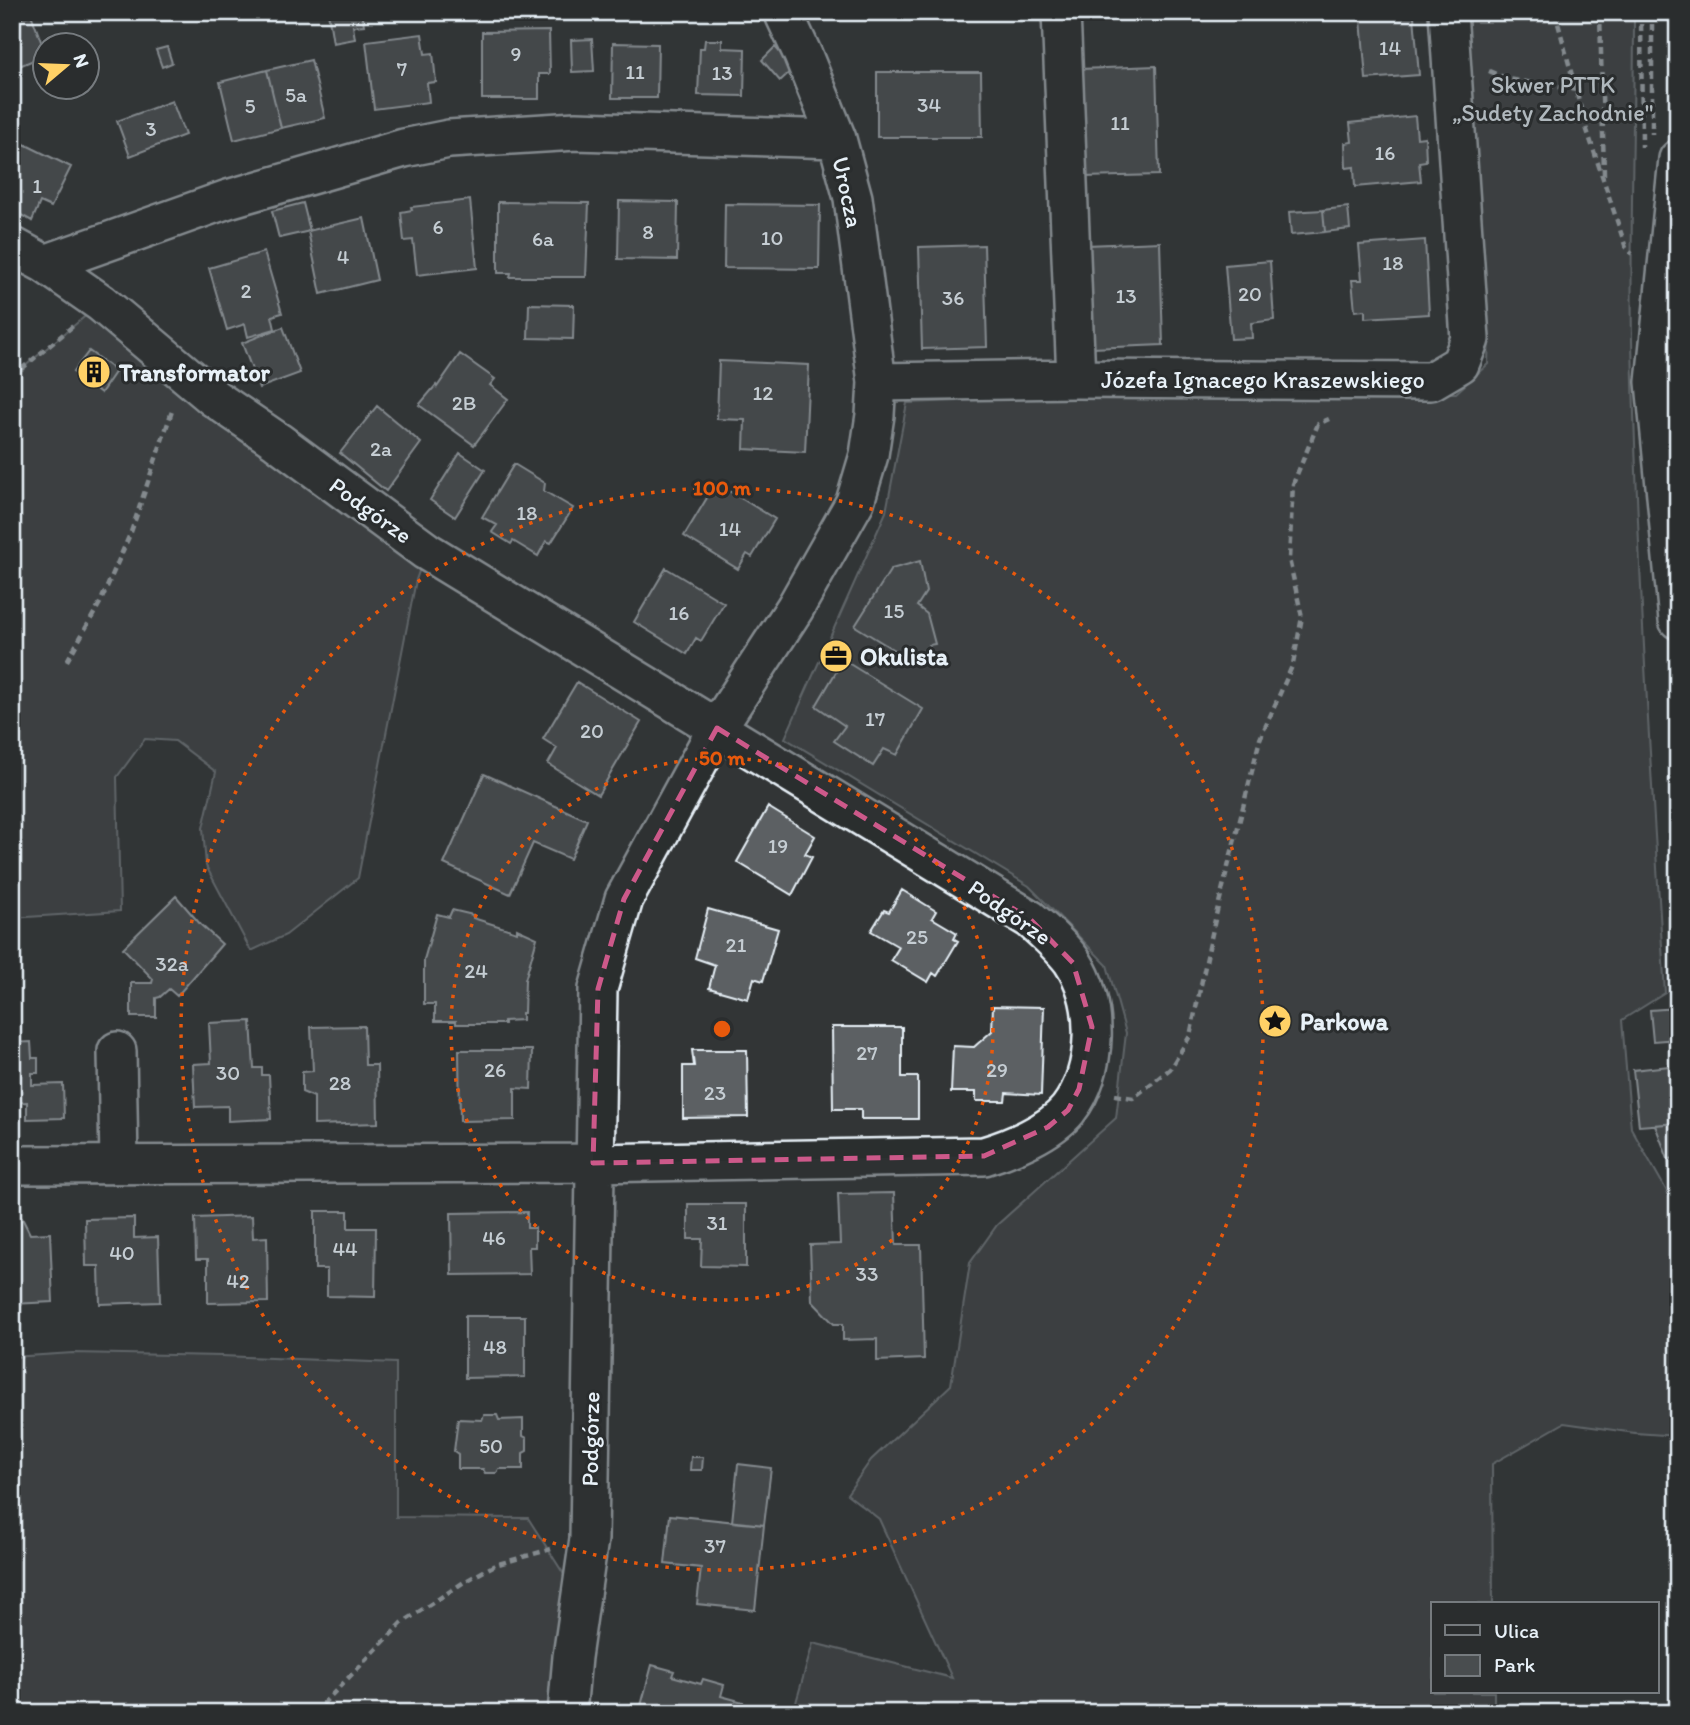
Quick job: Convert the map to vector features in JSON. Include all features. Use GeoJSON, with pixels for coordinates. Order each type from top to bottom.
{"type":"FeatureCollection","features":[{"type":"Feature","properties":{"kind":"street","name":"Urocza"},"geometry":{"type":"LineString","coordinates":[[783,12],[837,139],[853,198],[877,382]]}},
{"type":"Feature","properties":{"kind":"street"},"geometry":{"type":"LineString","coordinates":[[1061,12],[1076,379]]}},
{"type":"Feature","properties":{"kind":"street","name":"Józefa Ignacego Kraszewskiego"},"geometry":{"type":"LineString","coordinates":[[877,382],[1076,379],[1431,381],[1460,364],[1470,339],[1448,12]]}},
{"type":"Feature","properties":{"kind":"street"},"geometry":{"type":"LineString","coordinates":[[45,264],[228,199],[404,148],[449,139],[576,131],[837,139]]}},
{"type":"Feature","properties":{"kind":"street"},"geometry":{"type":"LineString","coordinates":[[1658,151],[1676,200],[1658,332],[1655,382],[1678,620]]}},
{"type":"Feature","properties":{"kind":"street","name":"Podgórze"},"geometry":{"type":"LineString","coordinates":[[12,246],[45,264],[101,303],[184,373],[426,551],[1030,919],[1073,962],[1086,993],[1092,1027],[1089,1061],[1068,1111],[1048,1127],[1012,1148],[984,1156],[593,1163],[12,1165]]}},
{"type":"Feature","properties":{"kind":"street","name":"Podgórze"},"geometry":{"type":"LineString","coordinates":[[567,1713],[589,1539],[593,1163],[598,989],[624,899],[717,728],[795,608],[855,502],[869,456],[877,382]]}},
{"type":"Feature","properties":{"kind":"street"},"geometry":{"type":"LineString","coordinates":[[117,1051],[119,1164]]}},
{"type":"Feature","properties":{"kind":"path"},"geometry":{"type":"LineString","coordinates":[[1555,12],[1585,124],[1626,248]]}},
{"type":"Feature","properties":{"kind":"path"},"geometry":{"type":"LineString","coordinates":[[1601,12],[1604,179]]}},
{"type":"Feature","properties":{"kind":"path"},"geometry":{"type":"LineString","coordinates":[[1641,12],[1641,141],[1658,151]]}},
{"type":"Feature","properties":{"kind":"path"},"geometry":{"type":"LineString","coordinates":[[1652,12],[1658,151]]}},
{"type":"Feature","properties":{"kind":"path"},"geometry":{"type":"LineString","coordinates":[[1450,54],[1508,79],[1577,90]]}},
{"type":"Feature","properties":{"kind":"path"},"geometry":{"type":"LineString","coordinates":[[12,377],[101,303]]}},
{"type":"Feature","properties":{"kind":"path"},"geometry":{"type":"LineString","coordinates":[[67,661],[100,603],[131,532],[184,373]]}},
{"type":"Feature","properties":{"kind":"path"},"geometry":{"type":"LineString","coordinates":[[1079,1089],[1133,1098],[1170,1069],[1190,1036],[1216,915],[1260,738],[1296,652],[1302,617],[1289,558],[1293,484],[1318,424],[1330,418]]}},
{"type":"Feature","properties":{"kind":"path"},"geometry":{"type":"LineString","coordinates":[[314,1713],[402,1623],[464,1582],[519,1557],[589,1539]]}},
{"type":"Feature","properties":{"kind":"highlighted area"},"geometry":{"type":"Polygon","coordinates":[[[717,728],[1030,919],[1073,963],[1092,1027],[1079,1089],[1068,1110],[1048,1127],[984,1156],[593,1163],[598,989],[624,899],[717,728]]]}},
{"type":"Feature","properties":{"kind":"green space","name":"Skwer PTTK „Sudety Zachodnie\""},"geometry":{"type":"Polygon","coordinates":[[[1467,12],[1634,12],[1631,259],[1634,423],[1645,667],[1665,993],[1622,1020],[1631,1128],[1669,1195],[1678,1202],[1678,1436],[1564,1423],[1492,1464],[1493,1602],[1431,1602],[1431,1694],[1494,1694],[1494,1713],[793,1713],[813,1643],[952,1678],[879,1519],[847,1494],[871,1460],[951,1385],[970,1263],[997,1225],[1116,1118],[1126,1033],[1107,965],[1029,886],[785,738],[886,512],[907,403],[957,401],[957,381],[1252,393],[1456,393],[1488,364],[1489,330],[1467,12]]]}},
{"type":"Feature","properties":{"kind":"green space"},"geometry":{"type":"Polygon","coordinates":[[[101,303],[426,551],[416,580],[358,878],[286,935],[251,951],[206,866],[203,828],[216,772],[175,741],[145,739],[117,777],[120,911],[12,918],[12,377],[101,303]]]}},
{"type":"Feature","properties":{"kind":"green space"},"geometry":{"type":"Polygon","coordinates":[[[73,1353],[396,1363],[396,1517],[528,1518],[579,1598],[567,1713],[12,1713],[12,1357],[73,1353]]]}},
{"type":"Feature","properties":{"kind":"building"},"geometry":{"type":"Polygon","coordinates":[[[328,12],[362,12],[364,25],[353,26],[355,39],[333,43],[328,12]]]}},
{"type":"Feature","properties":{"kind":"building"},"geometry":{"type":"Polygon","coordinates":[[[31,14],[38,32],[32,32],[32,61],[12,69],[12,22],[31,14]]]}},
{"type":"Feature","properties":{"kind":"building"},"geometry":{"type":"Polygon","coordinates":[[[1414,16],[1419,75],[1366,79],[1361,19],[1414,16]]]}},
{"type":"Feature","properties":{"kind":"building"},"geometry":{"type":"Polygon","coordinates":[[[549,31],[550,74],[539,74],[539,99],[482,99],[482,32],[549,31]]]}},
{"type":"Feature","properties":{"kind":"building"},"geometry":{"type":"Polygon","coordinates":[[[422,34],[425,54],[433,53],[436,82],[427,83],[429,102],[374,109],[366,41],[422,34]]]}},
{"type":"Feature","properties":{"kind":"building"},"geometry":{"type":"Polygon","coordinates":[[[592,39],[594,71],[572,72],[571,40],[592,39]]]}},
{"type":"Feature","properties":{"kind":"building"},"geometry":{"type":"Polygon","coordinates":[[[705,40],[722,40],[722,48],[745,49],[744,96],[698,95],[700,48],[704,48],[705,40]]]}},
{"type":"Feature","properties":{"kind":"building"},"geometry":{"type":"Polygon","coordinates":[[[613,43],[658,44],[657,98],[612,98],[613,43]]]}},
{"type":"Feature","properties":{"kind":"building"},"geometry":{"type":"Polygon","coordinates":[[[167,47],[172,63],[162,67],[156,50],[167,47]]]}},
{"type":"Feature","properties":{"kind":"building"},"geometry":{"type":"Polygon","coordinates":[[[775,47],[794,68],[780,81],[762,60],[775,47]]]}},
{"type":"Feature","properties":{"kind":"building"},"geometry":{"type":"Polygon","coordinates":[[[311,60],[325,118],[281,128],[267,70],[311,60]]]}},
{"type":"Feature","properties":{"kind":"building"},"geometry":{"type":"Polygon","coordinates":[[[1156,66],[1159,175],[1084,177],[1080,69],[1156,66]]]}},
{"type":"Feature","properties":{"kind":"building"},"geometry":{"type":"Polygon","coordinates":[[[267,70],[281,128],[234,140],[220,82],[267,70]]]}},
{"type":"Feature","properties":{"kind":"building"},"geometry":{"type":"Polygon","coordinates":[[[877,72],[981,72],[982,137],[877,137],[877,72]]]}},
{"type":"Feature","properties":{"kind":"building"},"geometry":{"type":"Polygon","coordinates":[[[172,101],[185,135],[130,156],[117,121],[172,101]]]}},
{"type":"Feature","properties":{"kind":"building"},"geometry":{"type":"Polygon","coordinates":[[[1415,116],[1417,138],[1425,137],[1426,161],[1419,162],[1421,181],[1355,187],[1354,167],[1346,168],[1345,143],[1352,142],[1350,123],[1415,116]]]}},
{"type":"Feature","properties":{"kind":"building"},"geometry":{"type":"Polygon","coordinates":[[[12,138],[71,167],[51,207],[40,202],[32,221],[12,210],[12,138]]]}},
{"type":"Feature","properties":{"kind":"building"},"geometry":{"type":"Polygon","coordinates":[[[470,200],[477,268],[417,275],[413,240],[404,241],[401,212],[412,210],[411,207],[470,200]]]}},
{"type":"Feature","properties":{"kind":"building"},"geometry":{"type":"Polygon","coordinates":[[[619,201],[678,202],[677,260],[618,259],[619,201]]]}},
{"type":"Feature","properties":{"kind":"building"},"geometry":{"type":"Polygon","coordinates":[[[498,202],[589,203],[586,277],[510,277],[511,273],[498,273],[498,202]]]}},
{"type":"Feature","properties":{"kind":"building"},"geometry":{"type":"Polygon","coordinates":[[[303,203],[310,231],[279,238],[272,211],[303,203]]]}},
{"type":"Feature","properties":{"kind":"building"},"geometry":{"type":"Polygon","coordinates":[[[725,204],[820,205],[819,269],[724,268],[725,204]]]}},
{"type":"Feature","properties":{"kind":"building"},"geometry":{"type":"Polygon","coordinates":[[[1348,207],[1350,229],[1325,232],[1323,210],[1348,207]]]}},
{"type":"Feature","properties":{"kind":"building"},"geometry":{"type":"Polygon","coordinates":[[[1323,210],[1325,232],[1291,235],[1289,212],[1323,210]]]}},
{"type":"Feature","properties":{"kind":"building"},"geometry":{"type":"Polygon","coordinates":[[[364,218],[377,280],[321,294],[308,231],[364,218]]]}},
{"type":"Feature","properties":{"kind":"building"},"geometry":{"type":"Polygon","coordinates":[[[1425,240],[1429,314],[1365,318],[1365,310],[1355,311],[1352,280],[1362,280],[1359,245],[1425,240]]]}},
{"type":"Feature","properties":{"kind":"building"},"geometry":{"type":"Polygon","coordinates":[[[1160,242],[1163,345],[1092,348],[1087,245],[1160,242]]]}},
{"type":"Feature","properties":{"kind":"building"},"geometry":{"type":"Polygon","coordinates":[[[984,245],[987,347],[922,349],[919,247],[984,245]]]}},
{"type":"Feature","properties":{"kind":"building"},"geometry":{"type":"Polygon","coordinates":[[[264,252],[282,313],[272,316],[275,329],[248,337],[245,324],[227,330],[209,268],[264,252]]]}},
{"type":"Feature","properties":{"kind":"building"},"geometry":{"type":"Polygon","coordinates":[[[1270,261],[1274,320],[1251,323],[1252,338],[1231,339],[1225,265],[1270,261]]]}},
{"type":"Feature","properties":{"kind":"building"},"geometry":{"type":"Polygon","coordinates":[[[529,304],[574,305],[573,339],[528,338],[529,304]]]}},
{"type":"Feature","properties":{"kind":"building"},"geometry":{"type":"Polygon","coordinates":[[[283,327],[300,373],[259,388],[242,343],[283,327]]]}},
{"type":"Feature","properties":{"kind":"building","name":"Transformator"},"geometry":{"type":"Polygon","coordinates":[[[89,351],[116,371],[101,393],[73,372],[89,351]]]}},
{"type":"Feature","properties":{"kind":"building"},"geometry":{"type":"Polygon","coordinates":[[[460,354],[495,379],[490,385],[508,399],[474,445],[419,405],[436,385],[437,387],[460,354]]]}},
{"type":"Feature","properties":{"kind":"building"},"geometry":{"type":"Polygon","coordinates":[[[719,361],[809,365],[805,452],[744,449],[745,420],[717,419],[719,361]]]}},
{"type":"Feature","properties":{"kind":"building"},"geometry":{"type":"Polygon","coordinates":[[[377,406],[421,443],[386,491],[340,453],[377,406]]]}},
{"type":"Feature","properties":{"kind":"building"},"geometry":{"type":"Polygon","coordinates":[[[460,453],[485,470],[455,517],[430,500],[460,453]]]}},
{"type":"Feature","properties":{"kind":"building"},"geometry":{"type":"Polygon","coordinates":[[[514,464],[545,483],[544,491],[573,508],[551,543],[546,541],[538,556],[492,532],[497,525],[482,517],[514,464]]]}},
{"type":"Feature","properties":{"kind":"building"},"geometry":{"type":"Polygon","coordinates":[[[716,483],[775,519],[752,557],[747,554],[738,569],[684,536],[716,483]]]}},
{"type":"Feature","properties":{"kind":"building"},"geometry":{"type":"Polygon","coordinates":[[[920,561],[926,592],[917,606],[927,614],[935,644],[929,645],[935,665],[912,651],[907,658],[855,626],[891,569],[920,561]]]}},
{"type":"Feature","properties":{"kind":"building"},"geometry":{"type":"Polygon","coordinates":[[[666,568],[724,603],[701,641],[696,638],[687,654],[634,622],[666,568]]]}},
{"type":"Feature","properties":{"kind":"building"},"geometry":{"type":"Polygon","coordinates":[[[843,660],[923,709],[897,755],[884,749],[873,766],[834,741],[845,726],[816,706],[843,660]]]}},
{"type":"Feature","properties":{"kind":"building"},"geometry":{"type":"Polygon","coordinates":[[[577,682],[641,722],[598,795],[548,764],[557,748],[543,739],[577,682]]]}},
{"type":"Feature","properties":{"kind":"building"},"geometry":{"type":"Polygon","coordinates":[[[484,774],[587,820],[570,859],[533,843],[510,894],[444,864],[484,774]]]}},
{"type":"Feature","properties":{"kind":"building"},"geometry":{"type":"Polygon","coordinates":[[[768,807],[815,836],[805,854],[812,857],[792,895],[737,862],[768,807]]]}},
{"type":"Feature","properties":{"kind":"building"},"geometry":{"type":"Polygon","coordinates":[[[902,890],[936,911],[932,918],[957,933],[954,939],[958,941],[937,976],[933,973],[928,982],[891,960],[899,947],[871,931],[884,910],[889,912],[902,890]]]}},
{"type":"Feature","properties":{"kind":"building"},"geometry":{"type":"Polygon","coordinates":[[[176,896],[222,944],[177,996],[169,989],[156,998],[156,1017],[131,1017],[131,983],[152,983],[153,979],[123,948],[176,896]]]}},
{"type":"Feature","properties":{"kind":"building"},"geometry":{"type":"Polygon","coordinates":[[[708,909],[778,929],[763,981],[754,978],[748,999],[709,988],[715,965],[695,958],[708,909]]]}},
{"type":"Feature","properties":{"kind":"building"},"geometry":{"type":"Polygon","coordinates":[[[452,910],[517,932],[517,929],[537,938],[525,980],[522,1020],[504,1021],[504,1024],[435,1021],[435,1004],[424,1004],[424,960],[437,914],[449,917],[452,910]]]}},
{"type":"Feature","properties":{"kind":"building"},"geometry":{"type":"Polygon","coordinates":[[[993,1006],[1044,1007],[1041,1095],[1006,1093],[1005,1101],[976,1101],[976,1092],[951,1092],[953,1046],[974,1047],[992,1031],[993,1006]]]}},
{"type":"Feature","properties":{"kind":"building"},"geometry":{"type":"Polygon","coordinates":[[[1677,1008],[1678,1039],[1653,1041],[1650,1010],[1677,1008]]]}},
{"type":"Feature","properties":{"kind":"building"},"geometry":{"type":"Polygon","coordinates":[[[251,1021],[254,1068],[262,1068],[262,1075],[269,1075],[271,1119],[228,1121],[228,1106],[195,1107],[193,1064],[211,1063],[209,1023],[251,1021]]]}},
{"type":"Feature","properties":{"kind":"building"},"geometry":{"type":"Polygon","coordinates":[[[364,1026],[365,1065],[377,1065],[378,1123],[314,1125],[314,1097],[302,1092],[302,1072],[313,1071],[311,1027],[364,1026]]]}},
{"type":"Feature","properties":{"kind":"building"},"geometry":{"type":"Polygon","coordinates":[[[832,1027],[902,1027],[902,1077],[918,1077],[918,1119],[861,1119],[861,1109],[833,1109],[832,1027]]]}},
{"type":"Feature","properties":{"kind":"building"},"geometry":{"type":"Polygon","coordinates":[[[31,1042],[32,1058],[38,1058],[38,1073],[32,1073],[32,1085],[63,1084],[64,1118],[27,1119],[27,1102],[12,1103],[12,1043],[31,1042]]]}},
{"type":"Feature","properties":{"kind":"building"},"geometry":{"type":"Polygon","coordinates":[[[459,1050],[532,1050],[531,1089],[515,1088],[515,1120],[460,1121],[459,1050]]]}},
{"type":"Feature","properties":{"kind":"building"},"geometry":{"type":"Polygon","coordinates":[[[692,1050],[747,1050],[748,1117],[683,1118],[683,1066],[694,1066],[692,1050]]]}},
{"type":"Feature","properties":{"kind":"building"},"geometry":{"type":"Polygon","coordinates":[[[1678,1065],[1678,1123],[1639,1126],[1633,1070],[1678,1065]]]}},
{"type":"Feature","properties":{"kind":"building"},"geometry":{"type":"Polygon","coordinates":[[[1678,1123],[1678,1158],[1668,1159],[1655,1125],[1678,1123]]]}},
{"type":"Feature","properties":{"kind":"building"},"geometry":{"type":"Polygon","coordinates":[[[1678,1158],[1678,1191],[1671,1192],[1668,1159],[1678,1158]]]}},
{"type":"Feature","properties":{"kind":"building"},"geometry":{"type":"Polygon","coordinates":[[[894,1193],[896,1245],[921,1245],[924,1359],[877,1361],[877,1339],[843,1340],[843,1324],[834,1324],[812,1301],[810,1245],[840,1244],[838,1194],[894,1193]]]}},
{"type":"Feature","properties":{"kind":"building"},"geometry":{"type":"Polygon","coordinates":[[[688,1204],[746,1204],[746,1267],[701,1266],[702,1239],[688,1239],[688,1204]]]}},
{"type":"Feature","properties":{"kind":"building"},"geometry":{"type":"Polygon","coordinates":[[[315,1211],[348,1211],[348,1228],[376,1228],[375,1297],[327,1296],[327,1269],[315,1269],[315,1211]]]}},
{"type":"Feature","properties":{"kind":"building"},"geometry":{"type":"Polygon","coordinates":[[[527,1212],[527,1228],[535,1228],[535,1247],[529,1247],[530,1274],[452,1275],[451,1213],[527,1212]]]}},
{"type":"Feature","properties":{"kind":"building"},"geometry":{"type":"Polygon","coordinates":[[[12,1216],[22,1218],[30,1234],[50,1233],[53,1302],[12,1304],[12,1216]]]}},
{"type":"Feature","properties":{"kind":"building"},"geometry":{"type":"Polygon","coordinates":[[[252,1216],[253,1238],[267,1237],[268,1302],[208,1303],[208,1259],[196,1259],[195,1218],[252,1216]]]}},
{"type":"Feature","properties":{"kind":"building"},"geometry":{"type":"Polygon","coordinates":[[[134,1218],[134,1238],[158,1237],[160,1302],[100,1304],[99,1266],[86,1266],[85,1219],[134,1218]]]}},
{"type":"Feature","properties":{"kind":"building"},"geometry":{"type":"Polygon","coordinates":[[[465,1316],[525,1316],[525,1377],[465,1378],[465,1316]]]}},
{"type":"Feature","properties":{"kind":"building"},"geometry":{"type":"Polygon","coordinates":[[[484,1415],[497,1415],[499,1420],[523,1419],[523,1436],[527,1438],[527,1451],[523,1453],[523,1469],[499,1469],[497,1473],[485,1473],[483,1469],[458,1469],[458,1454],[454,1451],[458,1419],[482,1420],[484,1415]]]}},
{"type":"Feature","properties":{"kind":"building"},"geometry":{"type":"Polygon","coordinates":[[[691,1457],[703,1457],[702,1470],[690,1470],[691,1457]]]}},
{"type":"Feature","properties":{"kind":"building"},"geometry":{"type":"Polygon","coordinates":[[[738,1464],[771,1468],[764,1525],[732,1522],[738,1464]]]}},
{"type":"Feature","properties":{"kind":"building"},"geometry":{"type":"Polygon","coordinates":[[[670,1515],[764,1525],[755,1610],[697,1604],[701,1568],[665,1564],[670,1515]]]}},
{"type":"Feature","properties":{"kind":"building"},"geometry":{"type":"Polygon","coordinates":[[[652,1665],[674,1671],[672,1676],[701,1684],[703,1679],[724,1685],[721,1696],[743,1702],[740,1713],[639,1713],[652,1665]]]}},
{"type":"Feature","properties":{"kind":"place","name":"Transformator"},"geometry":{"type":"Point","coordinates":[94,372]}},
{"type":"Feature","properties":{"kind":"place","name":"Okulista"},"geometry":{"type":"Point","coordinates":[836,656]}},
{"type":"Feature","properties":{"kind":"place","name":"Parkowa"},"geometry":{"type":"Point","coordinates":[1275,1021]}}]}
